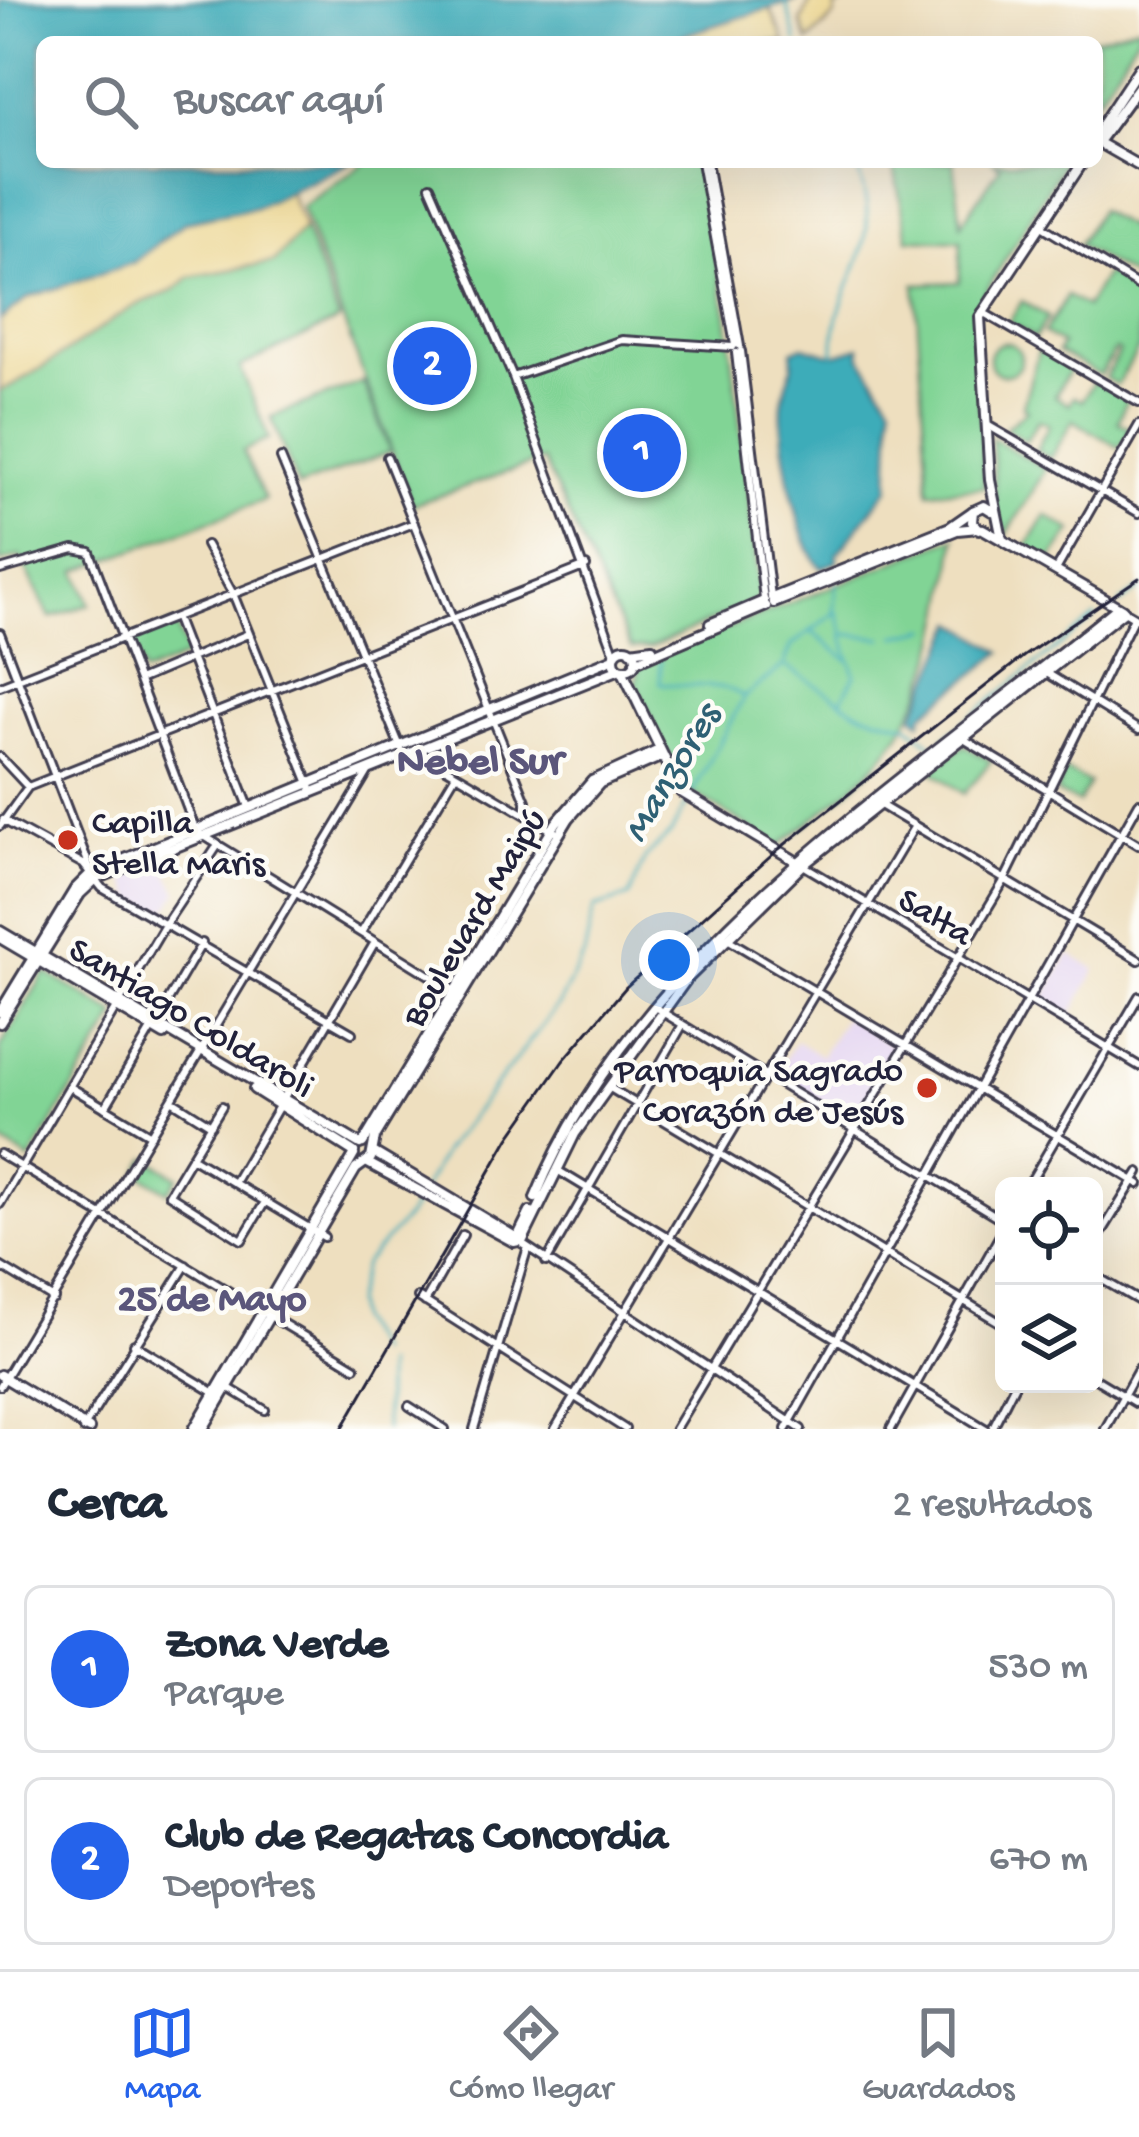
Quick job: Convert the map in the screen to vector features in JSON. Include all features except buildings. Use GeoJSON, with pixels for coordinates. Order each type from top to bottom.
{"type":"FeatureCollection","features":[{"type":"Feature","properties":{"kind":"main road"},"geometry":{"type":"LineString","coordinates":[[1103,122],[1139,68]]}},
{"type":"Feature","properties":{"kind":"main road"},"geometry":{"type":"LineString","coordinates":[[1103,134],[1139,86]]}},
{"type":"Feature","properties":{"kind":"main road"},"geometry":{"type":"LineString","coordinates":[[1103,145],[1139,166]]}},
{"type":"Feature","properties":{"kind":"main road"},"geometry":{"type":"LineString","coordinates":[[1002,539],[990,480],[982,312],[1079,168]]}},
{"type":"Feature","properties":{"kind":"main road"},"geometry":{"type":"LineString","coordinates":[[492,716],[603,666],[621,653],[648,650],[958,524],[974,509],[990,480]]}},
{"type":"Feature","properties":{"kind":"main road"},"geometry":{"type":"LineString","coordinates":[[974,509],[988,506],[994,515]]}},
{"type":"Feature","properties":{"kind":"main road"},"geometry":{"type":"LineString","coordinates":[[521,1243],[552,1167],[604,1084],[658,1009],[724,937],[800,863],[1121,609],[981,529],[972,521],[974,509]]}},
{"type":"Feature","properties":{"kind":"main road"},"geometry":{"type":"LineString","coordinates":[[864,564],[957,530],[981,529],[994,515]]}},
{"type":"Feature","properties":{"kind":"main road"},"geometry":{"type":"LineString","coordinates":[[310,789],[627,667],[768,601]]}},
{"type":"Feature","properties":{"kind":"main road"},"geometry":{"type":"LineString","coordinates":[[621,653],[658,754]]}},
{"type":"Feature","properties":{"kind":"main road"},"geometry":{"type":"LineString","coordinates":[[621,653],[627,667]]}},
{"type":"Feature","properties":{"kind":"main road"},"geometry":{"type":"LineString","coordinates":[[0,1012],[94,876],[403,752]]}},
{"type":"Feature","properties":{"kind":"main road","name":"Salta"},"geometry":{"type":"LineString","coordinates":[[658,754],[681,792],[800,863]]}},
{"type":"Feature","properties":{"kind":"main road","name":"Boulevard Maipú"},"geometry":{"type":"LineString","coordinates":[[199,1429],[555,832],[600,783],[658,754]]}},
{"type":"Feature","properties":{"kind":"main road","name":"Santiago Coldaroli"},"geometry":{"type":"LineString","coordinates":[[0,934],[521,1243]]}},
{"type":"Feature","properties":{"kind":"main road"},"geometry":{"type":"LineString","coordinates":[[0,1023],[38,957]]}},
{"type":"Feature","properties":{"kind":"main road"},"geometry":{"type":"LineString","coordinates":[[2,1380],[85,1428]]}},
{"type":"Feature","properties":{"kind":"main road","name":"Boulevard Maipú"},"geometry":{"type":"LineString","coordinates":[[199,1429],[215,1393],[225,1386]]}},
{"type":"Feature","properties":{"kind":"street"},"geometry":{"type":"LineString","coordinates":[[705,168],[737,349],[768,601]]}},
{"type":"Feature","properties":{"kind":"street"},"geometry":{"type":"LineString","coordinates":[[430,186],[513,377],[621,653]]}},
{"type":"Feature","properties":{"kind":"street"},"geometry":{"type":"LineString","coordinates":[[1039,225],[1139,286]]}},
{"type":"Feature","properties":{"kind":"street"},"geometry":{"type":"LineString","coordinates":[[982,312],[1139,403]]}},
{"type":"Feature","properties":{"kind":"street"},"geometry":{"type":"LineString","coordinates":[[513,377],[622,340],[737,349]]}},
{"type":"Feature","properties":{"kind":"street"},"geometry":{"type":"LineString","coordinates":[[1056,570],[1139,425]]}},
{"type":"Feature","properties":{"kind":"street"},"geometry":{"type":"LineString","coordinates":[[989,426],[1139,513]]}},
{"type":"Feature","properties":{"kind":"street"},"geometry":{"type":"LineString","coordinates":[[387,457],[492,716],[526,813]]}},
{"type":"Feature","properties":{"kind":"street"},"geometry":{"type":"LineString","coordinates":[[281,458],[403,752]]}},
{"type":"Feature","properties":{"kind":"street"},"geometry":{"type":"LineString","coordinates":[[0,686],[414,523]]}},
{"type":"Feature","properties":{"kind":"street"},"geometry":{"type":"LineString","coordinates":[[206,545],[234,596],[310,789]]}},
{"type":"Feature","properties":{"kind":"street"},"geometry":{"type":"LineString","coordinates":[[0,570],[74,549],[90,552],[199,833],[458,994]]}},
{"type":"Feature","properties":{"kind":"street"},"geometry":{"type":"LineString","coordinates":[[352,1034],[1,821],[28,787],[586,566]]}},
{"type":"Feature","properties":{"kind":"street"},"geometry":{"type":"LineString","coordinates":[[675,1429],[1004,881],[1090,701],[1136,618],[1121,609]]}},
{"type":"Feature","properties":{"kind":"street"},"geometry":{"type":"LineString","coordinates":[[176,619],[252,812]]}},
{"type":"Feature","properties":{"kind":"street"},"geometry":{"type":"LineString","coordinates":[[0,633],[94,876]]}},
{"type":"Feature","properties":{"kind":"street"},"geometry":{"type":"LineString","coordinates":[[139,680],[248,634]]}},
{"type":"Feature","properties":{"kind":"street"},"geometry":{"type":"LineString","coordinates":[[1044,671],[1139,730]]}},
{"type":"Feature","properties":{"kind":"street"},"geometry":{"type":"LineString","coordinates":[[960,736],[1139,845]]}},
{"type":"Feature","properties":{"kind":"street"},"geometry":{"type":"LineString","coordinates":[[414,747],[555,832]]}},
{"type":"Feature","properties":{"kind":"street"},"geometry":{"type":"LineString","coordinates":[[0,757],[28,787]]}},
{"type":"Feature","properties":{"kind":"street"},"geometry":{"type":"LineString","coordinates":[[2,1380],[369,768]]}},
{"type":"Feature","properties":{"kind":"street"},"geometry":{"type":"LineString","coordinates":[[361,932],[456,774]]}},
{"type":"Feature","properties":{"kind":"street"},"geometry":{"type":"LineString","coordinates":[[877,802],[913,829],[1139,960]]}},
{"type":"Feature","properties":{"kind":"street"},"geometry":{"type":"LineString","coordinates":[[788,1425],[888,1256],[1139,803]]}},
{"type":"Feature","properties":{"kind":"street"},"geometry":{"type":"LineString","coordinates":[[555,1429],[913,829]]}},
{"type":"Feature","properties":{"kind":"street"},"geometry":{"type":"LineString","coordinates":[[0,1204],[166,923],[218,845]]}},
{"type":"Feature","properties":{"kind":"street","name":"Salta"},"geometry":{"type":"LineString","coordinates":[[800,863],[1139,1066]]}},
{"type":"Feature","properties":{"kind":"street"},"geometry":{"type":"LineString","coordinates":[[724,937],[1136,1182]]}},
{"type":"Feature","properties":{"kind":"street"},"geometry":{"type":"LineString","coordinates":[[234,1183],[375,942]]}},
{"type":"Feature","properties":{"kind":"street"},"geometry":{"type":"LineString","coordinates":[[105,1108],[202,943]]}},
{"type":"Feature","properties":{"kind":"street"},"geometry":{"type":"LineString","coordinates":[[1033,1177],[1139,996]]}},
{"type":"Feature","properties":{"kind":"street"},"geometry":{"type":"LineString","coordinates":[[658,1009],[995,1218]]}},
{"type":"Feature","properties":{"kind":"street"},"geometry":{"type":"LineString","coordinates":[[546,1262],[682,1025]]}},
{"type":"Feature","properties":{"kind":"street"},"geometry":{"type":"LineString","coordinates":[[604,1084],[995,1320]]}},
{"type":"Feature","properties":{"kind":"street"},"geometry":{"type":"LineString","coordinates":[[72,1088],[152,1135]]}},
{"type":"Feature","properties":{"kind":"street"},"geometry":{"type":"LineString","coordinates":[[173,1101],[211,1124]]}},
{"type":"Feature","properties":{"kind":"street"},"geometry":{"type":"LineString","coordinates":[[222,1106],[169,1194],[242,1240],[265,1202]]}},
{"type":"Feature","properties":{"kind":"street"},"geometry":{"type":"LineString","coordinates":[[0,1154],[356,1367]]}},
{"type":"Feature","properties":{"kind":"street"},"geometry":{"type":"LineString","coordinates":[[191,1157],[318,1233]]}},
{"type":"Feature","properties":{"kind":"street"},"geometry":{"type":"LineString","coordinates":[[552,1167],[989,1429],[1010,1393]]}},
{"type":"Feature","properties":{"kind":"street"},"geometry":{"type":"LineString","coordinates":[[1103,1232],[1139,1172]]}},
{"type":"Feature","properties":{"kind":"street"},"geometry":{"type":"LineString","coordinates":[[463,1235],[422,1299],[625,1429]]}},
{"type":"Feature","properties":{"kind":"street"},"geometry":{"type":"LineString","coordinates":[[891,1429],[995,1240]]}},
{"type":"Feature","properties":{"kind":"street"},"geometry":{"type":"LineString","coordinates":[[474,1429],[521,1243]]}},
{"type":"Feature","properties":{"kind":"street","name":"Santiago Coldaroli"},"geometry":{"type":"LineString","coordinates":[[521,1243],[788,1425],[801,1429]]}},
{"type":"Feature","properties":{"kind":"street"},"geometry":{"type":"LineString","coordinates":[[85,1428],[186,1265]]}},
{"type":"Feature","properties":{"kind":"street"},"geometry":{"type":"LineString","coordinates":[[0,1266],[54,1299]]}},
{"type":"Feature","properties":{"kind":"street"},"geometry":{"type":"LineString","coordinates":[[1103,1280],[1139,1300]]}},
{"type":"Feature","properties":{"kind":"street"},"geometry":{"type":"LineString","coordinates":[[134,1344],[215,1393]]}},
{"type":"Feature","properties":{"kind":"street"},"geometry":{"type":"LineString","coordinates":[[1105,1429],[1139,1368]]}},
{"type":"Feature","properties":{"kind":"street"},"geometry":{"type":"LineString","coordinates":[[1103,1383],[1139,1405]]}},
{"type":"Feature","properties":{"kind":"street"},"geometry":{"type":"LineString","coordinates":[[225,1386],[265,1410]]}},
{"type":"Feature","properties":{"kind":"street"},"geometry":{"type":"LineString","coordinates":[[409,1406],[445,1429]]}},
{"type":"Feature","properties":{"kind":"shaded area"},"geometry":{"type":"Polygon","coordinates":[[[162,861],[178,892],[164,916],[134,900],[125,879],[162,861]]]}},
{"type":"Feature","properties":{"kind":"shaded area"},"geometry":{"type":"Polygon","coordinates":[[[1069,954],[1096,969],[1070,1017],[1042,1001],[1069,954]]]}},
{"type":"Feature","properties":{"kind":"shaded area"},"geometry":{"type":"Polygon","coordinates":[[[845,1017],[899,1050],[854,1122],[776,1074],[796,1041],[821,1056],[845,1017]]]}},
{"type":"Feature","properties":{"kind":"green space"},"geometry":{"type":"Polygon","coordinates":[[[1139,25],[1139,33],[1103,90],[1103,36],[1139,25]]]}},
{"type":"Feature","properties":{"kind":"green space"},"geometry":{"type":"Polygon","coordinates":[[[358,168],[697,168],[727,314],[760,593],[754,603],[649,648],[631,648],[543,460],[412,505],[301,207],[358,168]]]}},
{"type":"Feature","properties":{"kind":"green space"},"geometry":{"type":"Polygon","coordinates":[[[894,168],[955,168],[961,224],[999,168],[1060,168],[975,310],[984,487],[929,492],[915,284],[959,282],[961,241],[908,239],[894,168]]]}},
{"type":"Feature","properties":{"kind":"green space"},"geometry":{"type":"Polygon","coordinates":[[[1099,210],[1134,231],[1139,224],[1139,281],[1078,245],[1099,210]]]}},
{"type":"Feature","properties":{"kind":"green space"},"geometry":{"type":"Polygon","coordinates":[[[304,228],[339,320],[240,367],[269,439],[243,451],[265,500],[77,571],[90,604],[50,618],[20,556],[0,563],[0,391],[188,277],[274,262],[304,228]]]}},
{"type":"Feature","properties":{"kind":"green space"},"geometry":{"type":"Polygon","coordinates":[[[1106,273],[1139,293],[1139,348],[1117,385],[1105,378],[1119,352],[1115,350],[1100,375],[1058,352],[1062,344],[1044,333],[1067,296],[1086,307],[1106,273]]]}},
{"type":"Feature","properties":{"kind":"green space"},"geometry":{"type":"Polygon","coordinates":[[[1022,301],[1048,317],[1035,338],[1009,322],[1022,301]]]}},
{"type":"Feature","properties":{"kind":"green space"},"geometry":{"type":"Polygon","coordinates":[[[1005,343],[1016,348],[1021,359],[1016,370],[1005,375],[994,370],[989,359],[994,348],[1005,343]]]}},
{"type":"Feature","properties":{"kind":"green space"},"geometry":{"type":"Polygon","coordinates":[[[1039,349],[1071,367],[1055,396],[1069,404],[1074,397],[1082,401],[1094,381],[1127,399],[1118,422],[1131,429],[1120,448],[1073,420],[1051,458],[1036,450],[1049,425],[1038,420],[1026,441],[1005,428],[1027,410],[1023,406],[1039,349]]]}},
{"type":"Feature","properties":{"kind":"green space"},"geometry":{"type":"Polygon","coordinates":[[[363,382],[390,452],[298,487],[271,417],[363,382]]]}},
{"type":"Feature","properties":{"kind":"green space"},"geometry":{"type":"Polygon","coordinates":[[[992,438],[1046,469],[1006,536],[996,512],[992,438]]]}},
{"type":"Feature","properties":{"kind":"green space"},"geometry":{"type":"Polygon","coordinates":[[[1046,515],[1072,531],[1050,562],[1026,548],[1046,515]]]}},
{"type":"Feature","properties":{"kind":"green space"},"geometry":{"type":"Polygon","coordinates":[[[956,537],[941,627],[924,685],[897,738],[855,784],[779,846],[680,785],[636,683],[640,663],[956,537]]]}},
{"type":"Feature","properties":{"kind":"green space"},"geometry":{"type":"Polygon","coordinates":[[[175,624],[188,656],[144,674],[131,641],[175,624]]]}},
{"type":"Feature","properties":{"kind":"green space"},"geometry":{"type":"Polygon","coordinates":[[[964,745],[991,761],[964,794],[931,770],[964,745]]]}},
{"type":"Feature","properties":{"kind":"green space"},"geometry":{"type":"Polygon","coordinates":[[[1064,770],[1089,783],[1079,803],[1057,793],[1064,770]]]}},
{"type":"Feature","properties":{"kind":"green space"},"geometry":{"type":"Polygon","coordinates":[[[45,972],[117,1015],[30,1160],[0,1141],[0,1048],[45,972]]]}},
{"type":"Feature","properties":{"kind":"green space"},"geometry":{"type":"Polygon","coordinates":[[[147,1158],[178,1177],[168,1192],[138,1173],[147,1158]]]}},
{"type":"Feature","properties":{"kind":"sand"},"geometry":{"type":"Polygon","coordinates":[[[811,0],[848,2],[836,7],[835,16],[814,36],[806,36],[801,22],[811,0]]]}},
{"type":"Feature","properties":{"kind":"sand"},"geometry":{"type":"Polygon","coordinates":[[[770,8],[782,36],[681,36],[770,8]]]}},
{"type":"Feature","properties":{"kind":"sand"},"geometry":{"type":"Polygon","coordinates":[[[288,189],[304,228],[274,262],[189,277],[0,391],[0,320],[29,297],[133,263],[185,222],[256,207],[288,189]]]}},
{"type":"Feature","properties":{"kind":"water"},"geometry":{"type":"Polygon","coordinates":[[[0,0],[797,0],[680,36],[36,36],[36,168],[339,168],[257,207],[185,222],[133,263],[29,297],[0,320],[0,0]]]}},
{"type":"Feature","properties":{"kind":"water"},"geometry":{"type":"Polygon","coordinates":[[[803,346],[834,355],[860,347],[861,357],[892,404],[889,488],[837,554],[837,562],[821,568],[797,515],[783,442],[782,404],[792,351],[803,346]]]}},
{"type":"Feature","properties":{"kind":"water"},"geometry":{"type":"Polygon","coordinates":[[[956,622],[1002,652],[923,714],[921,722],[914,716],[956,622]]]}},
{"type":"Feature","properties":{"kind":"waterway","name":"Manzores"},"geometry":{"type":"LineString","coordinates":[[785,0],[795,36]]}},
{"type":"Feature","properties":{"kind":"waterway","name":"Manzores"},"geometry":{"type":"LineString","coordinates":[[834,356],[835,329],[858,264],[867,219],[856,168]]}},
{"type":"Feature","properties":{"kind":"waterway","name":"Manzores"},"geometry":{"type":"LineString","coordinates":[[377,1353],[357,1321],[354,1302],[364,1264],[408,1216],[445,1150],[559,1004],[584,955],[594,908],[629,897],[645,858],[671,833],[744,697],[784,665],[792,645],[834,614],[837,583]]}},
{"type":"Feature","properties":{"kind":"waterway"},"geometry":{"type":"LineString","coordinates":[[1120,603],[1139,590]]}},
{"type":"Feature","properties":{"kind":"waterway"},"geometry":{"type":"LineString","coordinates":[[837,612],[844,634],[883,638]]}},
{"type":"Feature","properties":{"kind":"waterway"},"geometry":{"type":"LineString","coordinates":[[942,740],[1095,617]]}},
{"type":"Feature","properties":{"kind":"waterway"},"geometry":{"type":"LineString","coordinates":[[896,636],[928,629]]}},
{"type":"Feature","properties":{"kind":"waterway"},"geometry":{"type":"LineString","coordinates":[[813,633],[851,662],[855,675],[841,701],[858,712],[908,725],[936,748]]}},
{"type":"Feature","properties":{"kind":"waterway"},"geometry":{"type":"LineString","coordinates":[[843,636],[850,661]]}},
{"type":"Feature","properties":{"kind":"waterway"},"geometry":{"type":"LineString","coordinates":[[661,661],[660,683],[714,686],[742,696]]}},
{"type":"Feature","properties":{"kind":"waterway"},"geometry":{"type":"LineString","coordinates":[[787,667],[840,700]]}},
{"type":"Feature","properties":{"kind":"waterway","name":"Manzores"},"geometry":{"type":"LineString","coordinates":[[385,1365],[385,1429]]}},
{"type":"Feature","properties":{"kind":"railway"},"geometry":{"type":"LineString","coordinates":[[342,1429],[509,1138],[563,1061],[626,987],[779,849],[1024,656],[1139,578]]}},
{"type":"Feature","properties":{"kind":"place","name":"Club de Regatas Concordia"},"geometry":{"type":"Point","coordinates":[432,366]}},
{"type":"Feature","properties":{"kind":"place","name":"Zona Verde"},"geometry":{"type":"Point","coordinates":[642,453]}},
{"type":"Feature","properties":{"kind":"place","name":"Capilla Stella Maris"},"geometry":{"type":"Point","coordinates":[68,840]}},
{"type":"Feature","properties":{"kind":"place","name":"Parroquia Sagrado Corazón de Jesús"},"geometry":{"type":"Point","coordinates":[927,1088]}},
{"type":"Feature","properties":{"kind":"district","name":"Nebel Sur"},"geometry":{"type":"Point","coordinates":[480,757]}},
{"type":"Feature","properties":{"kind":"district","name":"25 de Mayo"},"geometry":{"type":"Point","coordinates":[212,1295]}}]}
